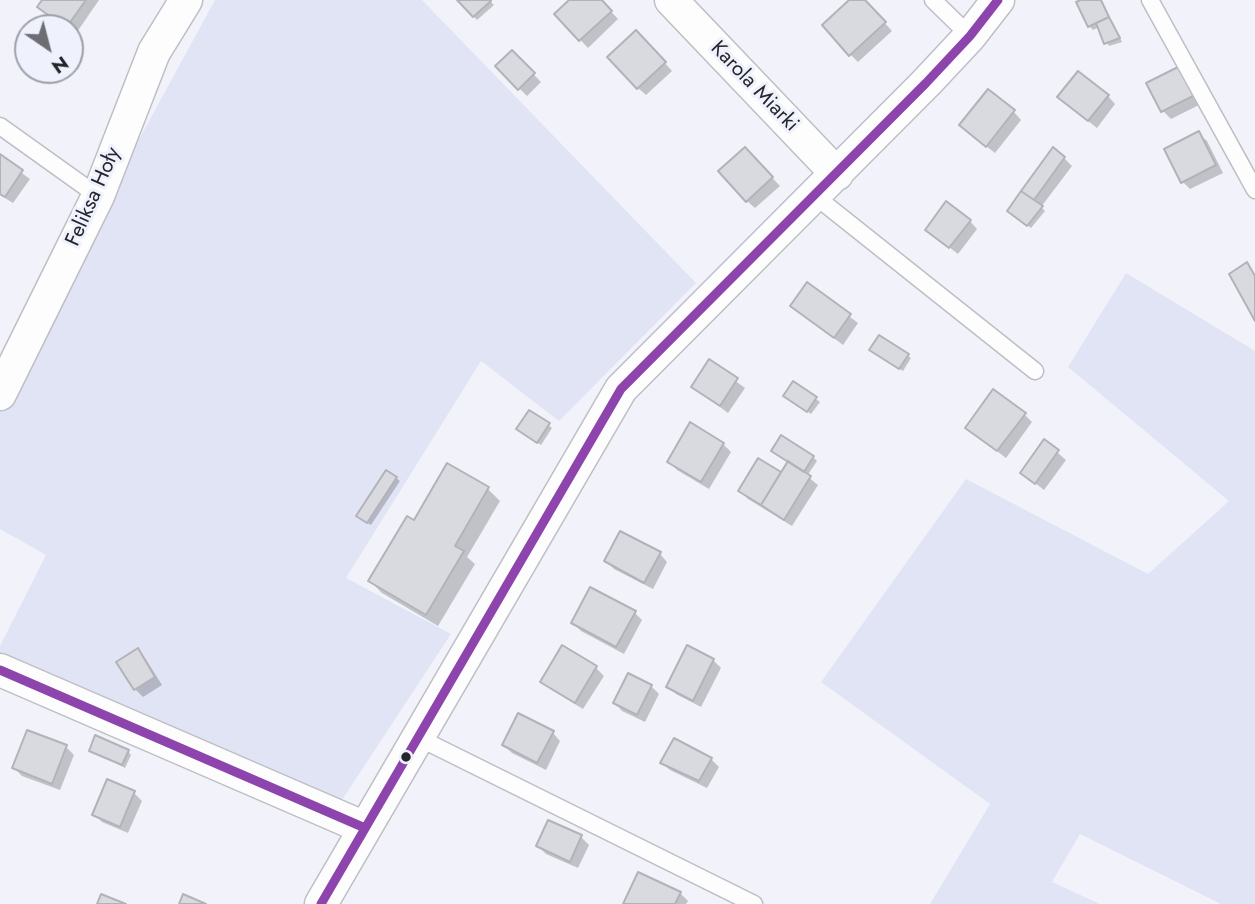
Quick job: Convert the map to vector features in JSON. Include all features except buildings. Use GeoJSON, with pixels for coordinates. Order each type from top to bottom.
{"type":"FeatureCollection","features":[{"type":"Feature","properties":{"kind":"street","name":"Feliksa Hoły"},"geometry":{"type":"LineString","coordinates":[[0,394],[98,196],[155,52],[186,0]]}},
{"type":"Feature","properties":{"kind":"street","name":"Karola Miarki"},"geometry":{"type":"LineString","coordinates":[[671,0],[837,174]]}},
{"type":"Feature","properties":{"kind":"street"},"geometry":{"type":"LineString","coordinates":[[321,904],[621,389],[815,197],[970,36],[998,0]]}},
{"type":"Feature","properties":{"kind":"street"},"geometry":{"type":"LineString","coordinates":[[0,670],[365,828]]}},
{"type":"Feature","properties":{"kind":"lane"},"geometry":{"type":"LineString","coordinates":[[933,0],[970,36]]}},
{"type":"Feature","properties":{"kind":"lane"},"geometry":{"type":"LineString","coordinates":[[1150,0],[1255,190]]}},
{"type":"Feature","properties":{"kind":"lane"},"geometry":{"type":"LineString","coordinates":[[0,126],[98,196]]}},
{"type":"Feature","properties":{"kind":"lane"},"geometry":{"type":"LineString","coordinates":[[815,197],[1035,372]]}},
{"type":"Feature","properties":{"kind":"lane"},"geometry":{"type":"LineString","coordinates":[[417,737],[754,904]]}},
{"type":"Feature","properties":{"kind":"shaded area"},"geometry":{"type":"Polygon","coordinates":[[[215,0],[422,0],[696,283],[559,421],[481,361],[346,578],[451,634],[340,803],[0,670],[0,646],[46,555],[0,529],[0,394],[215,0]]]}},
{"type":"Feature","properties":{"kind":"shaded area"},"geometry":{"type":"Polygon","coordinates":[[[1126,273],[1255,351],[1255,904],[1221,904],[1080,834],[1052,882],[1100,904],[930,904],[990,804],[821,682],[966,479],[1148,574],[1229,501],[1068,367],[1126,273]]]}},
{"type":"Feature","properties":{"kind":"transit line"},"geometry":{"type":"LineString","coordinates":[[321,904],[621,389],[926,83],[970,36],[998,0]]}},
{"type":"Feature","properties":{"kind":"transit line"},"geometry":{"type":"LineString","coordinates":[[0,670],[365,828]]}}]}
